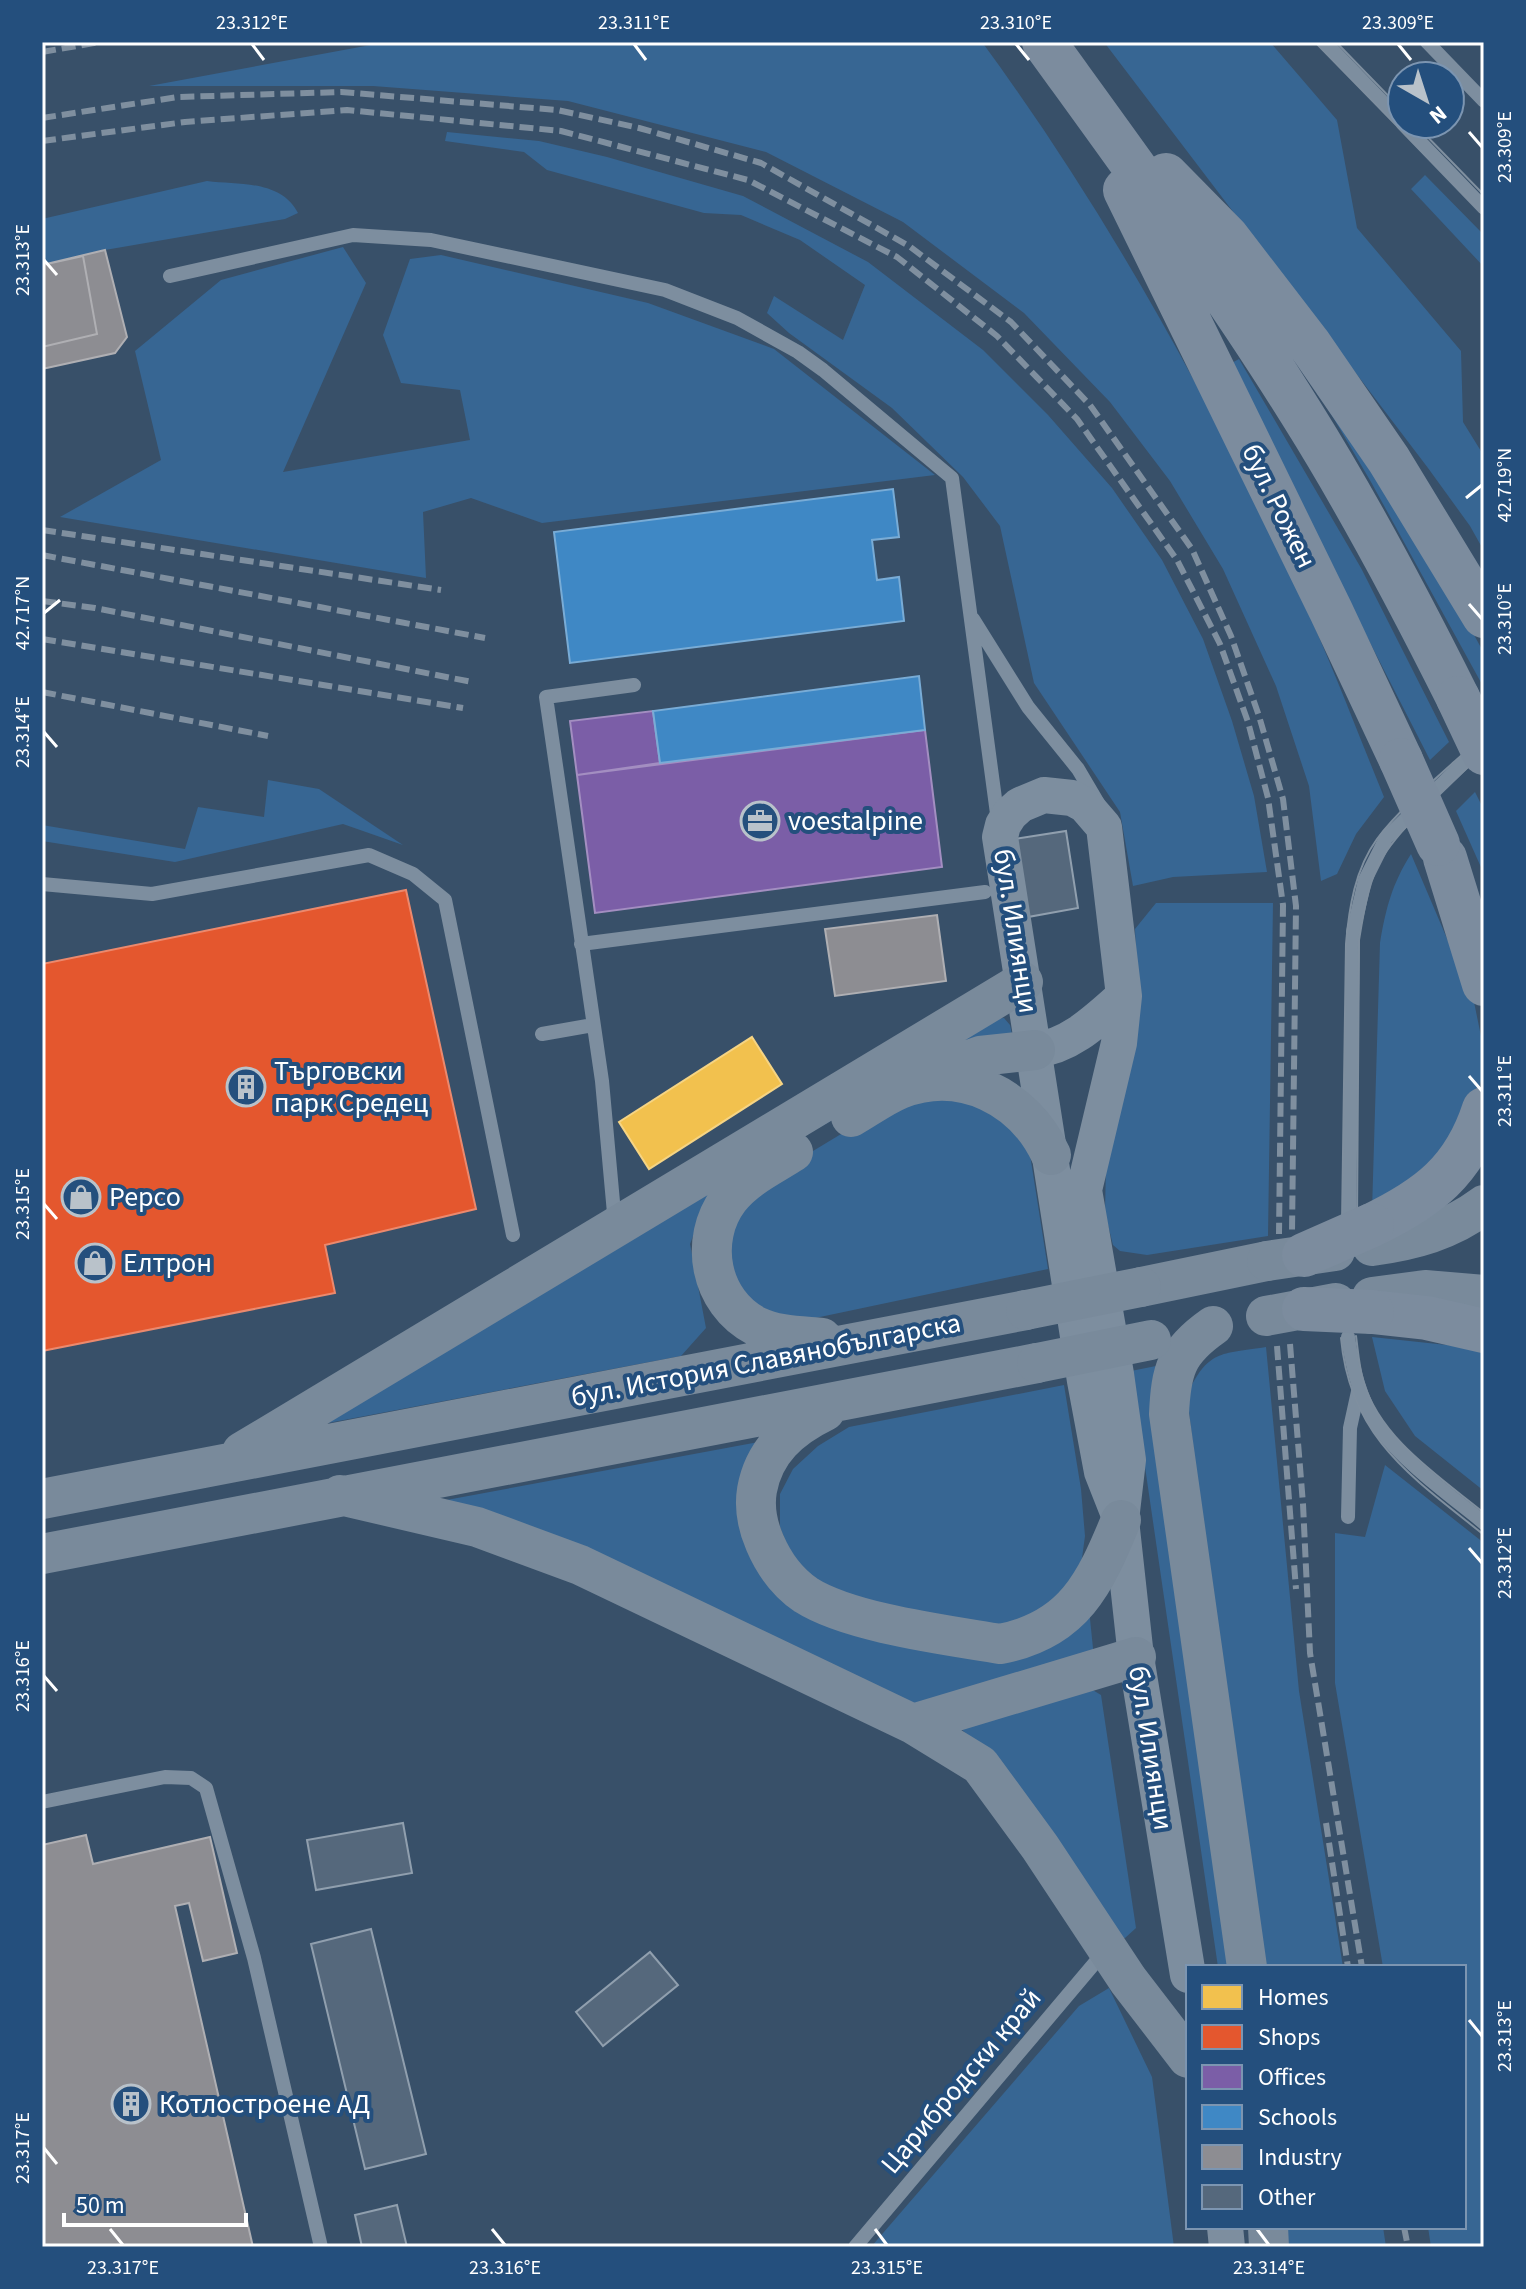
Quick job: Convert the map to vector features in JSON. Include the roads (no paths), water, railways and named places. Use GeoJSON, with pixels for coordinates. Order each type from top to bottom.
{"type":"FeatureCollection","features":[{"type":"Feature","properties":{"kind":"main road","name":"бул. Рожен"},"geometry":{"type":"LineString","coordinates":[[1044,42],[1213,278],[1304,417],[1386,557],[1484,753]]}},
{"type":"Feature","properties":{"kind":"main road","name":"бул. Рожен"},"geometry":{"type":"LineString","coordinates":[[1071,80],[1227,237],[1269,290],[1351,402],[1484,616]]}},
{"type":"Feature","properties":{"kind":"main road","name":"бул. Рожен"},"geometry":{"type":"LineString","coordinates":[[1071,80],[1331,611],[1441,851],[1484,933]]}},
{"type":"Feature","properties":{"kind":"main road"},"geometry":{"type":"LineString","coordinates":[[1441,851],[1484,984]]}},
{"type":"Feature","properties":{"kind":"main road"},"geometry":{"type":"LineString","coordinates":[[220,1466],[1023,982]]}},
{"type":"Feature","properties":{"kind":"main road"},"geometry":{"type":"LineString","coordinates":[[858,1343],[782,1334],[757,1326],[745,1319],[724,1297],[717,1284],[710,1256],[715,1226],[728,1199],[750,1178],[929,1073],[993,1053],[1035,1050]]}},
{"type":"Feature","properties":{"kind":"main road"},"geometry":{"type":"LineString","coordinates":[[882,1099],[916,1084],[954,1081],[972,1085],[1006,1100],[1020,1111],[1038,1131],[1051,1155]]}},
{"type":"Feature","properties":{"kind":"main road"},"geometry":{"type":"LineString","coordinates":[[1286,1258],[1364,1231],[1407,1207],[1442,1181],[1469,1147],[1484,1109]]}},
{"type":"Feature","properties":{"kind":"main road"},"geometry":{"type":"LineString","coordinates":[[1364,1231],[1424,1237],[1448,1228],[1484,1205]]}},
{"type":"Feature","properties":{"kind":"main road","name":"бул. История Славянобългарска"},"geometry":{"type":"LineString","coordinates":[[48,1496],[220,1466],[1286,1258]]}},
{"type":"Feature","properties":{"kind":"main road"},"geometry":{"type":"LineString","coordinates":[[1364,1315],[1425,1290],[1484,1295]]}},
{"type":"Feature","properties":{"kind":"main road"},"geometry":{"type":"LineString","coordinates":[[1285,1313],[1427,1318],[1484,1331]]}},
{"type":"Feature","properties":{"kind":"main road","name":"бул. История Славянобългарска"},"geometry":{"type":"LineString","coordinates":[[42,1554],[850,1400],[1285,1313]]}},
{"type":"Feature","properties":{"kind":"main road"},"geometry":{"type":"LineString","coordinates":[[1213,1326],[1194,1339],[1177,1359],[1170,1384],[1169,1414],[1247,1965]]}},
{"type":"Feature","properties":{"kind":"main road"},"geometry":{"type":"LineString","coordinates":[[850,1400],[817,1415],[783,1439],[767,1457],[759,1477],[756,1497],[758,1528],[775,1565],[806,1595],[846,1613],[1000,1644],[1022,1640],[1051,1624],[1080,1602],[1098,1575],[1121,1520]]}},
{"type":"Feature","properties":{"kind":"main road"},"geometry":{"type":"LineString","coordinates":[[340,1495],[477,1527],[580,1565],[913,1724],[980,1765],[1040,1847],[1107,1949],[1186,2055]]}},
{"type":"Feature","properties":{"kind":"main road"},"geometry":{"type":"LineString","coordinates":[[913,1724],[1136,1657]]}},
{"type":"Feature","properties":{"kind":"street","name":"бул. Илиянци"},"geometry":{"type":"LineString","coordinates":[[1121,1520],[1102,1472],[1067,1275],[1000,837],[1010,814],[1020,805],[1044,795],[1072,798],[1085,805],[1104,827],[1124,996],[1119,1043],[1084,1190],[1128,1460],[1121,1520],[1136,1657],[1186,1965]]}},
{"type":"Feature","properties":{"kind":"street"},"geometry":{"type":"LineString","coordinates":[[1035,1050],[1052,1048],[1069,1039],[1124,996]]}},
{"type":"Feature","properties":{"kind":"lane"},"geometry":{"type":"LineString","coordinates":[[1325,42],[1386,105]]}},
{"type":"Feature","properties":{"kind":"lane"},"geometry":{"type":"LineString","coordinates":[[1427,42],[1484,101]]}},
{"type":"Feature","properties":{"kind":"lane"},"geometry":{"type":"LineString","coordinates":[[1419,140],[1484,208]]}},
{"type":"Feature","properties":{"kind":"lane"},"geometry":{"type":"LineString","coordinates":[[170,276],[353,235],[431,240],[627,281],[702,302],[798,352],[952,478],[1000,837]]}},
{"type":"Feature","properties":{"kind":"lane"},"geometry":{"type":"LineString","coordinates":[[970,615],[1028,707],[1092,790],[1104,827]]}},
{"type":"Feature","properties":{"kind":"lane"},"geometry":{"type":"LineString","coordinates":[[615,1227],[602,1081],[546,697],[634,685]]}},
{"type":"Feature","properties":{"kind":"lane"},"geometry":{"type":"LineString","coordinates":[[1364,1231],[1353,932],[1365,880],[1386,838],[1484,743]]}},
{"type":"Feature","properties":{"kind":"lane"},"geometry":{"type":"LineString","coordinates":[[42,884],[152,894],[369,855],[413,874],[445,900],[513,1235]]}},
{"type":"Feature","properties":{"kind":"lane"},"geometry":{"type":"LineString","coordinates":[[581,944],[985,892]]}},
{"type":"Feature","properties":{"kind":"lane"},"geometry":{"type":"LineString","coordinates":[[542,1034],[593,1025]]}},
{"type":"Feature","properties":{"kind":"lane"},"geometry":{"type":"LineString","coordinates":[[1348,1517],[1350,1428],[1359,1387],[1364,1315]]}},
{"type":"Feature","properties":{"kind":"lane"},"geometry":{"type":"LineString","coordinates":[[1359,1387],[1374,1421],[1394,1444],[1423,1473],[1484,1523]]}},
{"type":"Feature","properties":{"kind":"lane"},"geometry":{"type":"LineString","coordinates":[[42,1802],[165,1777],[191,1778],[206,1788],[254,1958],[321,2247]]}},
{"type":"Feature","properties":{"kind":"lane","name":"Царибродски край"},"geometry":{"type":"LineString","coordinates":[[855,2247],[1107,1949]]}},
{"type":"Feature","properties":{"kind":"tram line"},"geometry":{"type":"LineString","coordinates":[[1315,42],[1484,215]]}},
{"type":"Feature","properties":{"kind":"tram line"},"geometry":{"type":"LineString","coordinates":[[1336,42],[1386,94]]}},
{"type":"Feature","properties":{"kind":"tram line"},"geometry":{"type":"LineString","coordinates":[[1431,140],[1484,195]]}},
{"type":"Feature","properties":{"kind":"tram line"},"geometry":{"type":"LineString","coordinates":[[1342,1223],[1346,944],[1354,889],[1363,863],[1377,839],[1414,799],[1484,735]]}},
{"type":"Feature","properties":{"kind":"tram line"},"geometry":{"type":"LineString","coordinates":[[1357,1219],[1359,940],[1368,894],[1377,867],[1398,837],[1484,752]]}},
{"type":"Feature","properties":{"kind":"tram line"},"geometry":{"type":"LineString","coordinates":[[1356,1336],[1363,1380],[1382,1420],[1413,1455],[1484,1513]]}},
{"type":"Feature","properties":{"kind":"tram line"},"geometry":{"type":"LineString","coordinates":[[1341,1338],[1347,1373],[1357,1403],[1371,1429],[1409,1474],[1484,1535]]}},
{"type":"Feature","properties":{"kind":"railway"},"geometry":{"type":"LineString","coordinates":[[42,52],[100,42]]}},
{"type":"Feature","properties":{"kind":"railway"},"geometry":{"type":"LineString","coordinates":[[42,118],[178,97],[341,92],[557,110],[639,128],[761,163],[909,246],[1011,322],[1090,405],[1192,549],[1231,636],[1259,716],[1283,799],[1296,906],[1292,1232]]}},
{"type":"Feature","properties":{"kind":"railway"},"geometry":{"type":"LineString","coordinates":[[42,141],[185,122],[347,110],[561,131],[748,180],[897,257],[997,336],[1077,419],[1177,560],[1220,644],[1248,722],[1268,798],[1283,905],[1279,1234]]}},
{"type":"Feature","properties":{"kind":"railway"},"geometry":{"type":"LineString","coordinates":[[42,530],[441,590]]}},
{"type":"Feature","properties":{"kind":"railway"},"geometry":{"type":"LineString","coordinates":[[42,555],[485,638]]}},
{"type":"Feature","properties":{"kind":"railway"},"geometry":{"type":"LineString","coordinates":[[42,601],[95,608],[472,682]]}},
{"type":"Feature","properties":{"kind":"railway"},"geometry":{"type":"LineString","coordinates":[[42,639],[463,708]]}},
{"type":"Feature","properties":{"kind":"railway"},"geometry":{"type":"LineString","coordinates":[[42,692],[268,736]]}},
{"type":"Feature","properties":{"kind":"railway"},"geometry":{"type":"LineString","coordinates":[[1290,1344],[1303,1504],[1310,1653],[1362,1965]]}},
{"type":"Feature","properties":{"kind":"railway"},"geometry":{"type":"LineString","coordinates":[[1277,1346],[1296,1589]]}},
{"type":"Feature","properties":{"kind":"railway"},"geometry":{"type":"LineString","coordinates":[[1326,1823],[1348,1965]]}},
{"type":"Feature","properties":{"kind":"railway"},"geometry":{"type":"LineString","coordinates":[[1404,2229],[1408,2247]]}},
{"type":"Feature","properties":{"kind":"place","name":"voestalpine"},"geometry":{"type":"Point","coordinates":[760,821]}},
{"type":"Feature","properties":{"kind":"place","name":"Търговски парк Средец"},"geometry":{"type":"Point","coordinates":[246,1087]}},
{"type":"Feature","properties":{"kind":"place","name":"Pepco"},"geometry":{"type":"Point","coordinates":[81,1197]}},
{"type":"Feature","properties":{"kind":"place","name":"Елтрон"},"geometry":{"type":"Point","coordinates":[95,1263]}},
{"type":"Feature","properties":{"kind":"place","name":"Котлостроене АД"},"geometry":{"type":"Point","coordinates":[131,2104]}}]}
